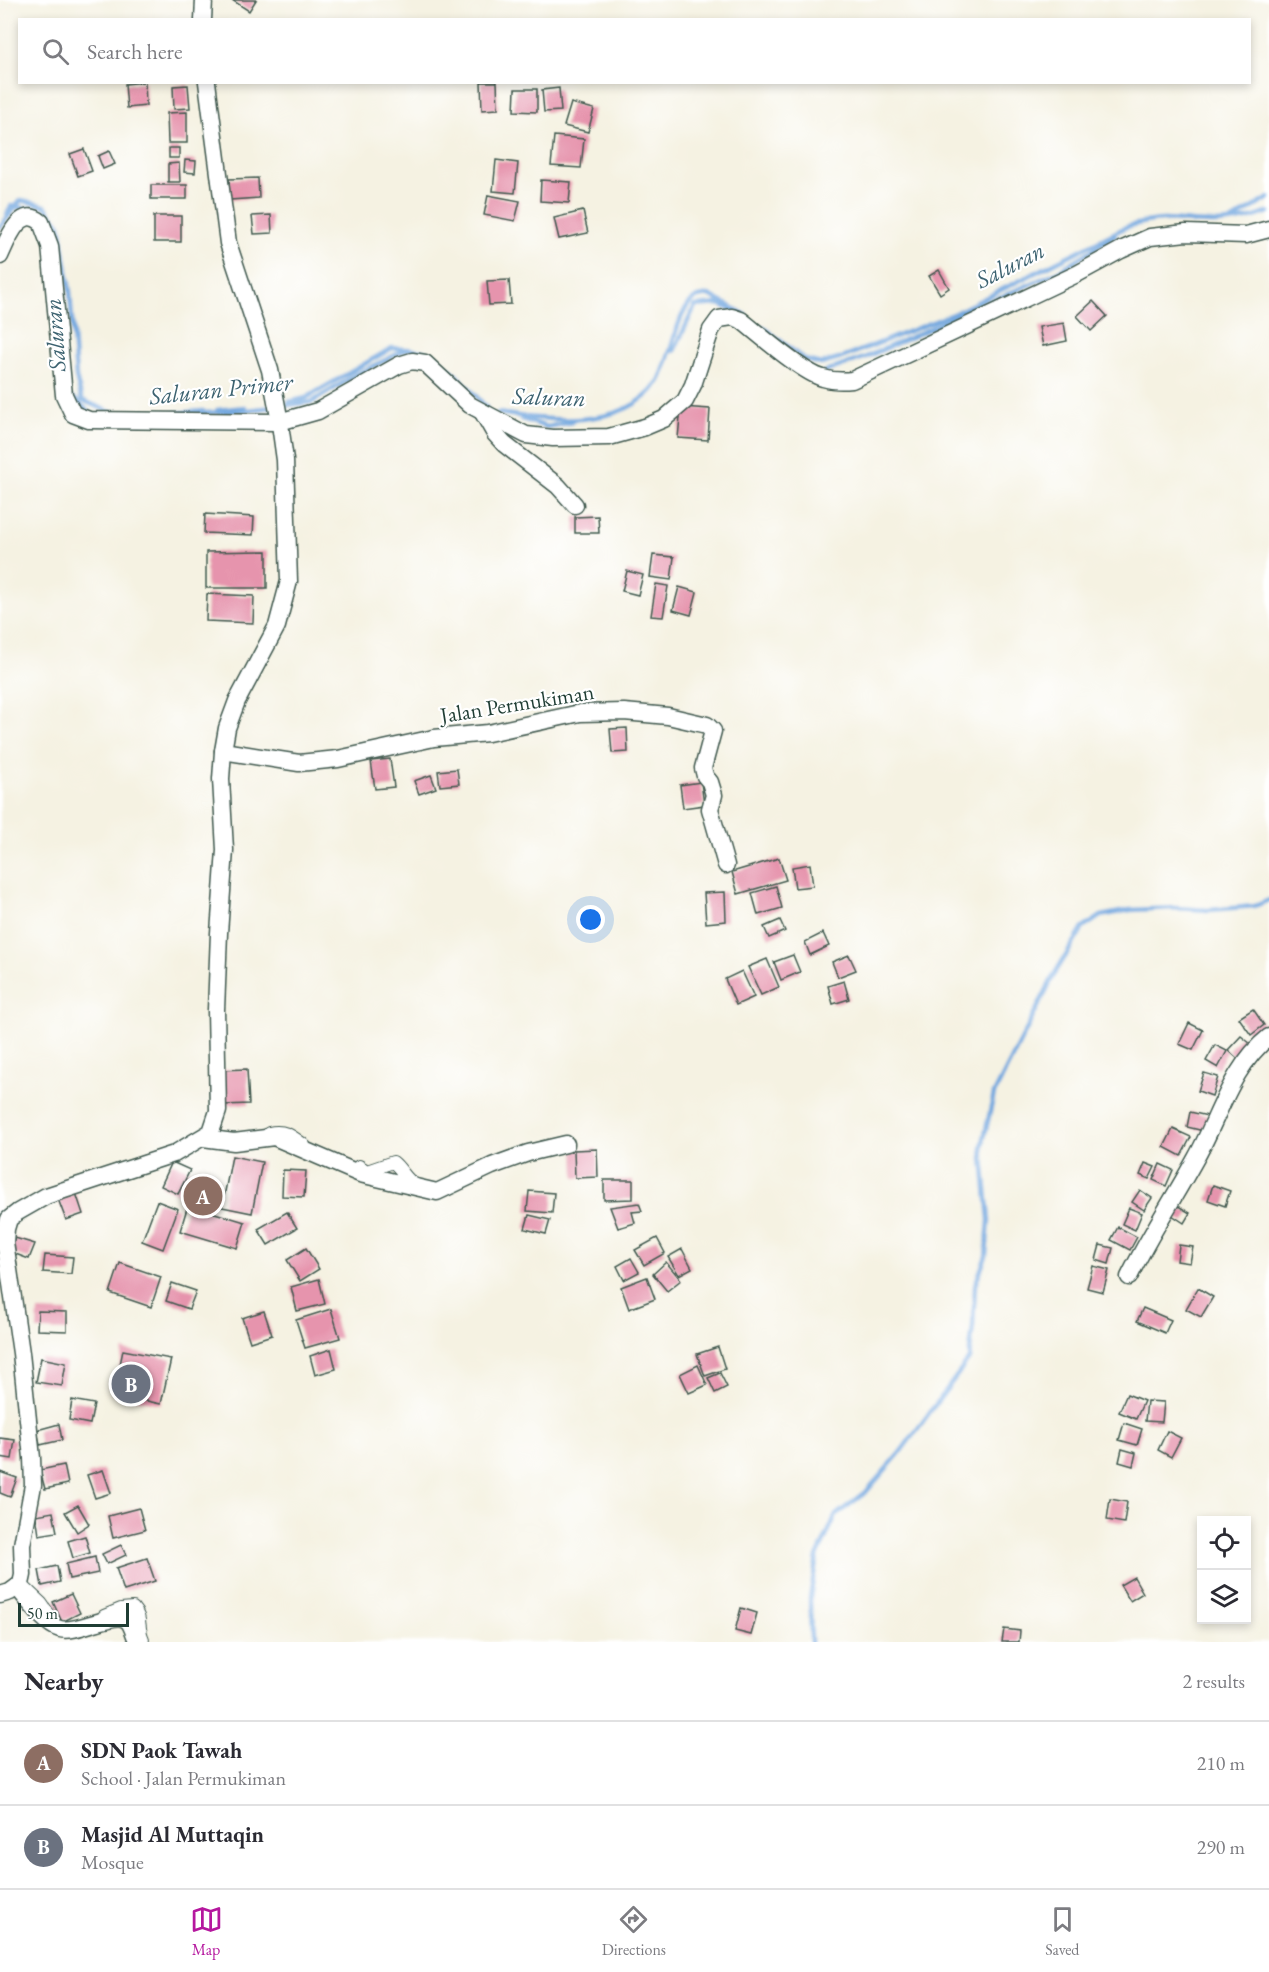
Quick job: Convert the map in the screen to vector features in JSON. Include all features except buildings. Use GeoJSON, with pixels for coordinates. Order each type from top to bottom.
{"type":"FeatureCollection","features":[{"type":"Feature","properties":{"kind":"street"},"geometry":{"type":"LineString","coordinates":[[203,18],[204,0]]}},
{"type":"Feature","properties":{"kind":"street"},"geometry":{"type":"LineString","coordinates":[[0,1595],[19,1585],[23,1575],[22,1545],[33,1485],[21,1353],[5,1242],[9,1220],[18,1212],[46,1196],[174,1154],[207,1135],[218,1111],[216,1010],[225,850],[221,779],[223,751],[227,728],[237,701],[277,626],[289,581],[285,460],[279,419],[270,370],[228,243],[207,84]]}},
{"type":"Feature","properties":{"kind":"street"},"geometry":{"type":"LineString","coordinates":[[0,256],[9,235],[21,220],[35,218],[41,222],[50,246],[64,395],[73,414],[89,420],[279,419],[318,411],[399,365],[412,361],[425,363],[470,405],[526,435],[553,438],[609,437],[664,419],[686,401],[711,330],[719,319],[732,317],[741,320],[807,370],[822,378],[852,380],[1150,237],[1186,233],[1246,235],[1269,229]]}},
{"type":"Feature","properties":{"kind":"street"},"geometry":{"type":"LineString","coordinates":[[482,412],[504,444],[558,486],[575,505]]}},
{"type":"Feature","properties":{"kind":"street","name":"Jalan Permukiman"},"geometry":{"type":"LineString","coordinates":[[223,751],[299,763],[338,759],[434,738],[488,733],[580,713],[624,712],[668,716],[707,725],[713,731],[702,768],[714,795],[710,809],[726,865]]}},
{"type":"Feature","properties":{"kind":"street"},"geometry":{"type":"LineString","coordinates":[[1129,1277],[1142,1250],[1197,1156],[1242,1066],[1257,1047],[1269,1037]]}},
{"type":"Feature","properties":{"kind":"street"},"geometry":{"type":"LineString","coordinates":[[207,1135],[234,1142],[274,1137],[360,1174],[437,1192],[492,1166],[566,1141]]}},
{"type":"Feature","properties":{"kind":"street"},"geometry":{"type":"LineString","coordinates":[[19,1585],[47,1621],[58,1629],[69,1631],[121,1617],[130,1623],[138,1642]]}},
{"type":"Feature","properties":{"kind":"street"},"geometry":{"type":"LineString","coordinates":[[19,1585],[41,1602],[48,1615],[69,1627],[121,1609],[133,1608],[138,1614],[140,1636],[145,1642]]}},
{"type":"Feature","properties":{"kind":"waterway","name":"Saluran Primer"},"geometry":{"type":"LineString","coordinates":[[1231,221],[1269,198]]}},
{"type":"Feature","properties":{"kind":"waterway","name":"Saluran"},"geometry":{"type":"LineString","coordinates":[[0,227],[21,200],[45,206],[60,225],[70,292],[76,377],[82,400],[115,414]]}},
{"type":"Feature","properties":{"kind":"waterway","name":"Saluran"},"geometry":{"type":"LineString","coordinates":[[7,214],[11,206],[35,210]]}},
{"type":"Feature","properties":{"kind":"waterway","name":"Saluran"},"geometry":{"type":"LineString","coordinates":[[763,327],[805,360],[821,364],[955,313],[1126,227],[1157,220],[1213,223],[1233,221],[1269,212]]}},
{"type":"Feature","properties":{"kind":"waterway","name":"Saluran Primer"},"geometry":{"type":"LineString","coordinates":[[824,372],[864,358],[1057,272],[1115,236]]}},
{"type":"Feature","properties":{"kind":"waterway","name":"Saluran"},"geometry":{"type":"LineString","coordinates":[[498,413],[539,418],[583,419],[605,416],[625,409],[642,399],[657,384],[683,313],[696,298],[709,295],[746,315]]}},
{"type":"Feature","properties":{"kind":"waterway","name":"Saluran Primer"},"geometry":{"type":"LineString","coordinates":[[674,351],[695,306],[719,304],[734,311]]}},
{"type":"Feature","properties":{"kind":"waterway","name":"Saluran Primer"},"geometry":{"type":"LineString","coordinates":[[289,402],[306,398],[392,348],[404,349]]}},
{"type":"Feature","properties":{"kind":"waterway","name":"Saluran"},"geometry":{"type":"LineString","coordinates":[[281,406],[312,402],[356,375],[407,349],[426,352],[455,373],[486,407]]}},
{"type":"Feature","properties":{"kind":"waterway","name":"Saluran Primer"},"geometry":{"type":"LineString","coordinates":[[73,398],[91,414]]}},
{"type":"Feature","properties":{"kind":"waterway","name":"Saluran"},"geometry":{"type":"LineString","coordinates":[[217,410],[245,407]]}},
{"type":"Feature","properties":{"kind":"waterway","name":"Saluran"},"geometry":{"type":"LineString","coordinates":[[201,413],[273,407]]}},
{"type":"Feature","properties":{"kind":"waterway","name":"Saluran"},"geometry":{"type":"LineString","coordinates":[[175,413],[203,411]]}},
{"type":"Feature","properties":{"kind":"waterway","name":"Saluran Primer"},"geometry":{"type":"LineString","coordinates":[[522,419],[547,427],[572,422]]}},
{"type":"Feature","properties":{"kind":"waterway"},"geometry":{"type":"LineString","coordinates":[[811,1642],[810,1598],[817,1557],[836,1515],[866,1492],[899,1454],[969,1359],[975,1285],[986,1256],[989,1220],[982,1147],[994,1094],[1055,973],[1083,928],[1101,916],[1130,910],[1175,908],[1209,910],[1255,906],[1269,900]]}},
{"type":"Feature","properties":{"kind":"place","name":"SDN Paok Tawah"},"geometry":{"type":"Point","coordinates":[203,1196]}},
{"type":"Feature","properties":{"kind":"place","name":"Masjid Al Muttaqin"},"geometry":{"type":"Point","coordinates":[131,1384]}}]}
